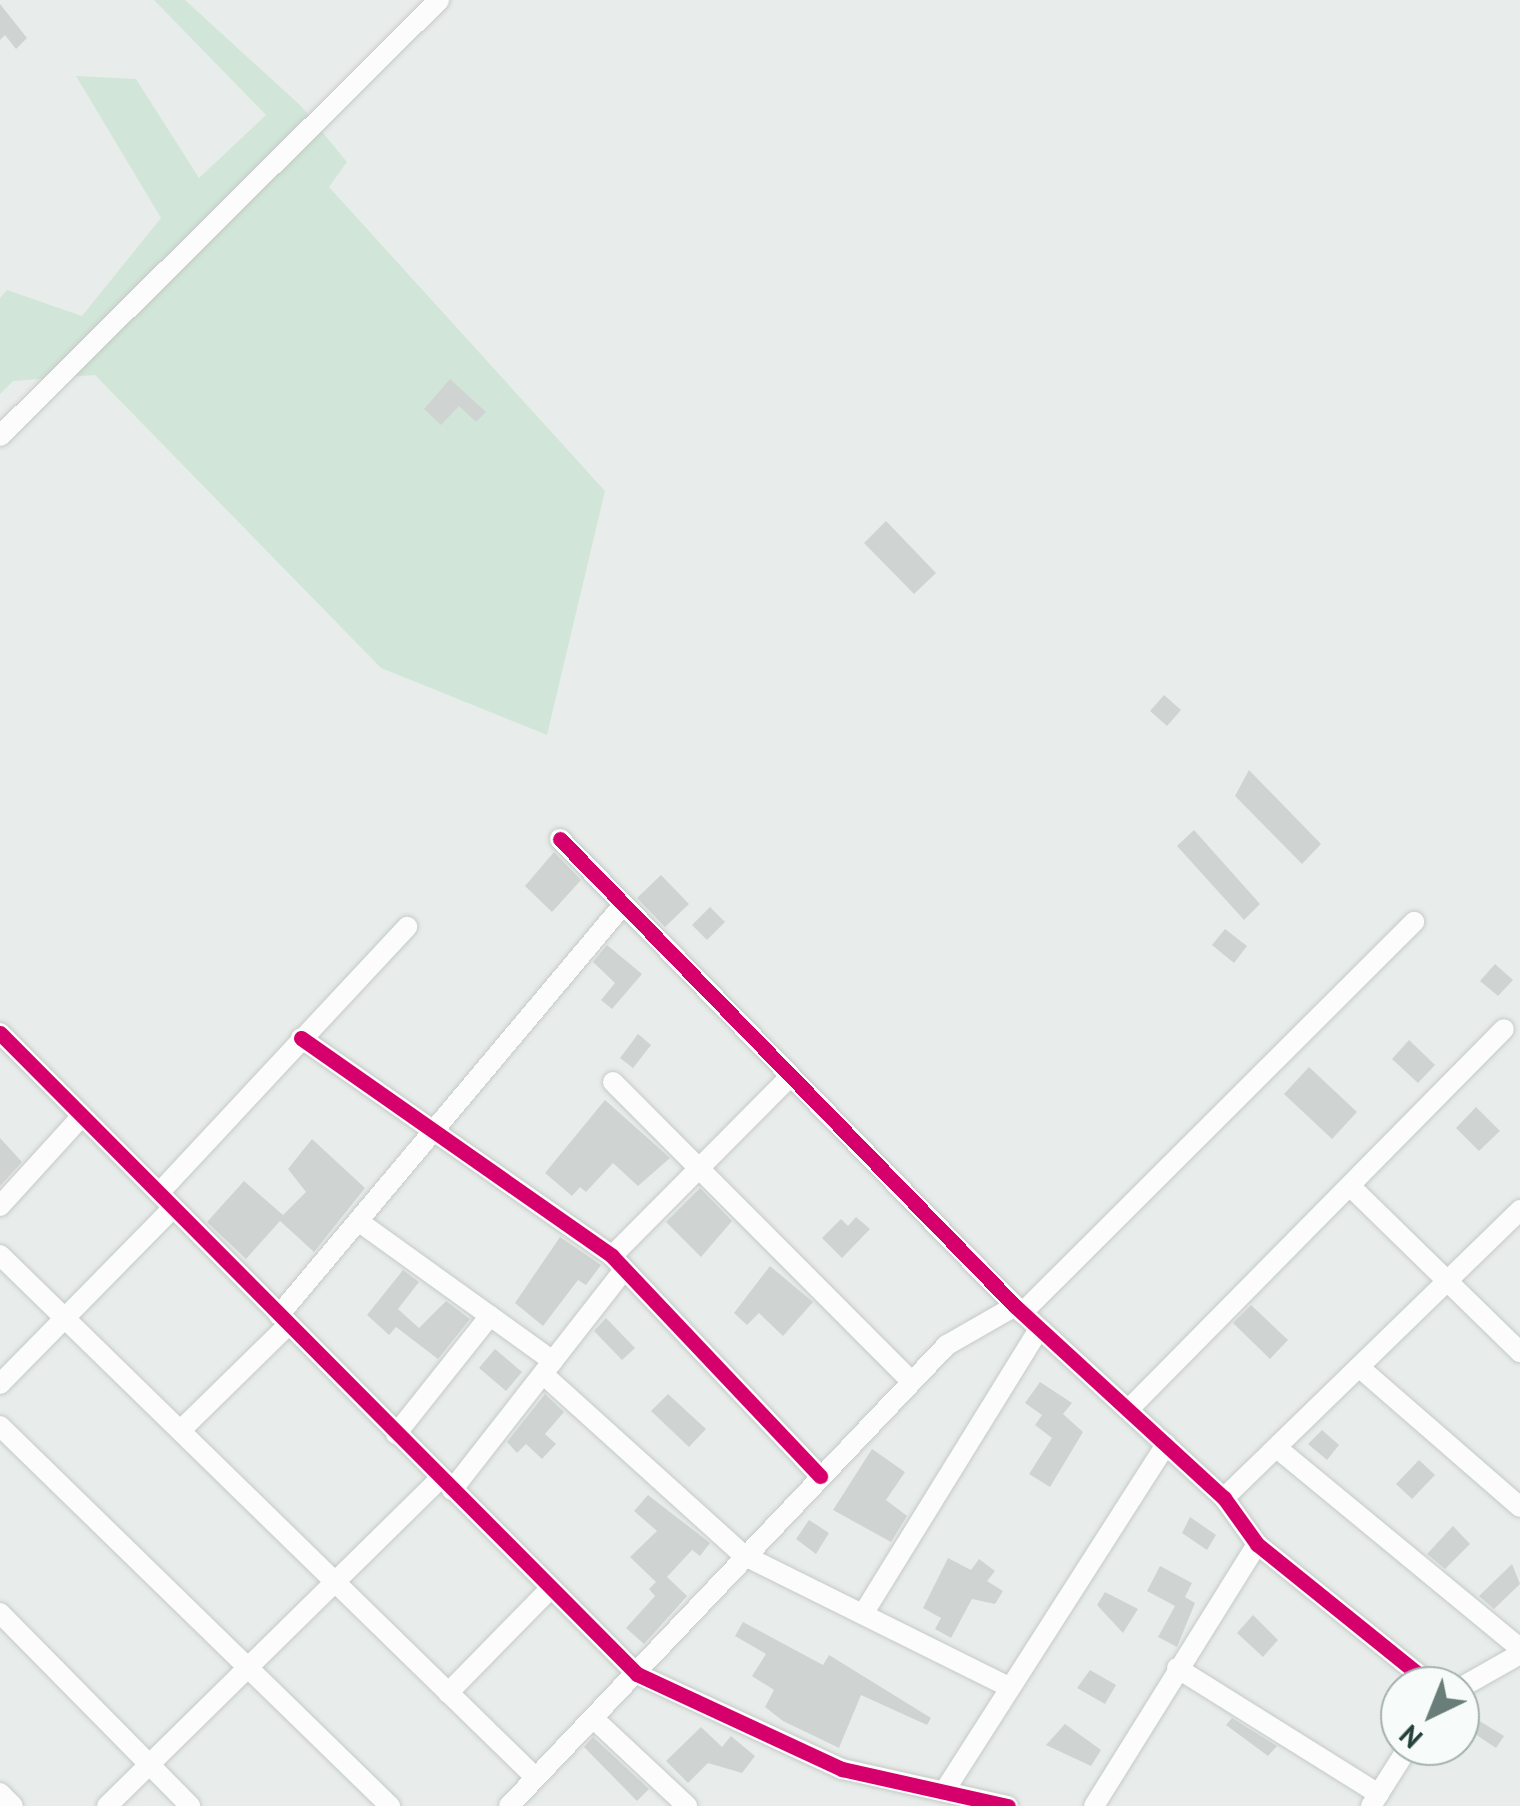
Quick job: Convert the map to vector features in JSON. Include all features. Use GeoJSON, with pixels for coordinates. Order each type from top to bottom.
{"type":"FeatureCollection","features":[{"type":"Feature","properties":{"kind":"street"},"geometry":{"type":"LineString","coordinates":[[0,436],[439,0]]}},
{"type":"Feature","properties":{"kind":"street"},"geometry":{"type":"LineString","coordinates":[[560,839],[1019,1310],[1224,1498],[1257,1544],[1408,1666]]}},
{"type":"Feature","properties":{"kind":"street"},"geometry":{"type":"LineString","coordinates":[[183,1428],[284,1320],[358,1222],[623,905]]}},
{"type":"Feature","properties":{"kind":"street"},"geometry":{"type":"LineString","coordinates":[[509,1806],[637,1674],[743,1556],[961,1332],[1019,1310],[1414,922]]}},
{"type":"Feature","properties":{"kind":"street"},"geometry":{"type":"LineString","coordinates":[[0,1384],[68,1314],[301,1038],[407,927]]}},
{"type":"Feature","properties":{"kind":"street"},"geometry":{"type":"LineString","coordinates":[[1128,1410],[1504,1029]]}},
{"type":"Feature","properties":{"kind":"street"},"geometry":{"type":"LineString","coordinates":[[0,1034],[637,1674],[842,1769],[946,1787],[979,1802],[1008,1806]]}},
{"type":"Feature","properties":{"kind":"street"},"geometry":{"type":"LineString","coordinates":[[301,1038],[618,1263],[820,1476]]}},
{"type":"Feature","properties":{"kind":"street"},"geometry":{"type":"LineString","coordinates":[[107,1806],[334,1582],[446,1485],[548,1368],[618,1263],[699,1169],[791,1076]]}},
{"type":"Feature","properties":{"kind":"street"},"geometry":{"type":"LineString","coordinates":[[613,1082],[911,1381]]}},
{"type":"Feature","properties":{"kind":"street"},"geometry":{"type":"LineString","coordinates":[[0,1206],[82,1116]]}},
{"type":"Feature","properties":{"kind":"street"},"geometry":{"type":"LineString","coordinates":[[1350,1186],[1520,1352]]}},
{"type":"Feature","properties":{"kind":"street"},"geometry":{"type":"LineString","coordinates":[[1224,1498],[1520,1210]]}},
{"type":"Feature","properties":{"kind":"street"},"geometry":{"type":"LineString","coordinates":[[358,1222],[490,1316],[743,1556],[1007,1686]]}},
{"type":"Feature","properties":{"kind":"street"},"geometry":{"type":"LineString","coordinates":[[0,1255],[68,1314],[535,1778]]}},
{"type":"Feature","properties":{"kind":"street"},"geometry":{"type":"LineString","coordinates":[[396,1434],[490,1316]]}},
{"type":"Feature","properties":{"kind":"street"},"geometry":{"type":"LineString","coordinates":[[863,1614],[1040,1329]]}},
{"type":"Feature","properties":{"kind":"street"},"geometry":{"type":"LineString","coordinates":[[1360,1366],[1520,1507]]}},
{"type":"Feature","properties":{"kind":"street"},"geometry":{"type":"LineString","coordinates":[[0,1426],[390,1806]]}},
{"type":"Feature","properties":{"kind":"street"},"geometry":{"type":"LineString","coordinates":[[946,1787],[1007,1686],[1166,1444]]}},
{"type":"Feature","properties":{"kind":"street"},"geometry":{"type":"LineString","coordinates":[[1277,1448],[1520,1651],[1480,1676]]}},
{"type":"Feature","properties":{"kind":"street"},"geometry":{"type":"LineString","coordinates":[[1094,1806],[1257,1544]]}},
{"type":"Feature","properties":{"kind":"street"},"geometry":{"type":"LineString","coordinates":[[448,1693],[550,1589]]}},
{"type":"Feature","properties":{"kind":"street"},"geometry":{"type":"LineString","coordinates":[[0,1614],[190,1806]]}},
{"type":"Feature","properties":{"kind":"street"},"geometry":{"type":"LineString","coordinates":[[1177,1668],[1375,1800],[1396,1766]]}},
{"type":"Feature","properties":{"kind":"street"},"geometry":{"type":"LineString","coordinates":[[593,1718],[687,1806]]}},
{"type":"Feature","properties":{"kind":"street"},"geometry":{"type":"LineString","coordinates":[[0,1793],[13,1806]]}},
{"type":"Feature","properties":{"kind":"green space"},"geometry":{"type":"Polygon","coordinates":[[[154,0],[185,0],[301,106],[347,162],[329,187],[605,491],[547,735],[381,668],[95,375],[13,381],[0,394],[0,298],[7,290],[82,316],[161,218],[76,76],[136,79],[199,178],[266,115],[154,0]]]}},
{"type":"Feature","properties":{"kind":"building"},"geometry":{"type":"Polygon","coordinates":[[[0,4],[27,38],[16,49],[5,35],[0,40],[0,4]]]}},
{"type":"Feature","properties":{"kind":"building"},"geometry":{"type":"Polygon","coordinates":[[[450,379],[486,412],[476,422],[459,406],[441,425],[424,409],[450,379]]]}},
{"type":"Feature","properties":{"kind":"building"},"geometry":{"type":"Polygon","coordinates":[[[886,521],[936,573],[914,594],[864,543],[886,521]]]}},
{"type":"Feature","properties":{"kind":"building"},"geometry":{"type":"Polygon","coordinates":[[[1164,695],[1181,710],[1167,726],[1150,711],[1164,695]]]}},
{"type":"Feature","properties":{"kind":"building"},"geometry":{"type":"Polygon","coordinates":[[[1249,770],[1321,844],[1302,864],[1235,796],[1249,770]]]}},
{"type":"Feature","properties":{"kind":"building"},"geometry":{"type":"Polygon","coordinates":[[[1194,830],[1260,904],[1244,920],[1177,846],[1194,830]]]}},
{"type":"Feature","properties":{"kind":"building"},"geometry":{"type":"Polygon","coordinates":[[[554,852],[581,880],[552,912],[525,886],[554,852]]]}},
{"type":"Feature","properties":{"kind":"building"},"geometry":{"type":"Polygon","coordinates":[[[661,875],[689,904],[665,927],[637,898],[661,875]]]}},
{"type":"Feature","properties":{"kind":"building"},"geometry":{"type":"Polygon","coordinates":[[[710,907],[725,922],[707,940],[692,925],[710,907]]]}},
{"type":"Feature","properties":{"kind":"building"},"geometry":{"type":"Polygon","coordinates":[[[1225,929],[1247,946],[1234,963],[1212,945],[1225,929]]]}},
{"type":"Feature","properties":{"kind":"building"},"geometry":{"type":"Polygon","coordinates":[[[607,945],[642,974],[612,1009],[601,1000],[615,983],[593,962],[607,945]]]}},
{"type":"Feature","properties":{"kind":"building"},"geometry":{"type":"Polygon","coordinates":[[[1495,964],[1513,980],[1498,996],[1480,981],[1495,964]]]}},
{"type":"Feature","properties":{"kind":"building"},"geometry":{"type":"Polygon","coordinates":[[[638,1034],[651,1045],[633,1068],[620,1058],[638,1034]]]}},
{"type":"Feature","properties":{"kind":"building"},"geometry":{"type":"Polygon","coordinates":[[[1409,1040],[1435,1065],[1418,1083],[1392,1059],[1409,1040]]]}},
{"type":"Feature","properties":{"kind":"building"},"geometry":{"type":"Polygon","coordinates":[[[1309,1067],[1357,1112],[1332,1139],[1284,1094],[1309,1067]]]}},
{"type":"Feature","properties":{"kind":"building"},"geometry":{"type":"Polygon","coordinates":[[[605,1100],[670,1158],[638,1186],[613,1163],[586,1192],[580,1187],[572,1196],[545,1173],[605,1100]]]}},
{"type":"Feature","properties":{"kind":"building"},"geometry":{"type":"Polygon","coordinates":[[[1476,1107],[1500,1131],[1479,1151],[1456,1128],[1476,1107]]]}},
{"type":"Feature","properties":{"kind":"building"},"geometry":{"type":"Polygon","coordinates":[[[0,1138],[22,1162],[0,1186],[0,1138]]]}},
{"type":"Feature","properties":{"kind":"building"},"geometry":{"type":"Polygon","coordinates":[[[312,1139],[365,1188],[314,1252],[280,1221],[246,1259],[207,1222],[244,1181],[283,1215],[306,1192],[288,1169],[312,1139]]]}},
{"type":"Feature","properties":{"kind":"building"},"geometry":{"type":"Polygon","coordinates":[[[700,1188],[732,1221],[701,1257],[666,1222],[700,1188]]]}},
{"type":"Feature","properties":{"kind":"building"},"geometry":{"type":"Polygon","coordinates":[[[856,1217],[870,1229],[842,1258],[822,1238],[841,1219],[848,1226],[856,1217]]]}},
{"type":"Feature","properties":{"kind":"building"},"geometry":{"type":"Polygon","coordinates":[[[560,1237],[601,1265],[586,1285],[578,1280],[543,1326],[515,1303],[560,1237]]]}},
{"type":"Feature","properties":{"kind":"building"},"geometry":{"type":"Polygon","coordinates":[[[770,1266],[813,1302],[783,1336],[759,1313],[747,1325],[734,1313],[770,1266]]]}},
{"type":"Feature","properties":{"kind":"building"},"geometry":{"type":"Polygon","coordinates":[[[403,1270],[419,1282],[398,1309],[419,1328],[446,1301],[470,1319],[438,1359],[396,1327],[389,1335],[367,1315],[403,1270]]]}},
{"type":"Feature","properties":{"kind":"building"},"geometry":{"type":"Polygon","coordinates":[[[1251,1305],[1288,1340],[1270,1359],[1233,1323],[1251,1305]]]}},
{"type":"Feature","properties":{"kind":"building"},"geometry":{"type":"Polygon","coordinates":[[[606,1318],[635,1348],[622,1360],[594,1331],[606,1318]]]}},
{"type":"Feature","properties":{"kind":"building"},"geometry":{"type":"Polygon","coordinates":[[[495,1349],[522,1372],[506,1391],[479,1368],[495,1349]]]}},
{"type":"Feature","properties":{"kind":"building"},"geometry":{"type":"Polygon","coordinates":[[[1040,1382],[1072,1403],[1063,1414],[1083,1432],[1050,1487],[1029,1474],[1052,1438],[1035,1425],[1042,1415],[1025,1403],[1040,1382]]]}},
{"type":"Feature","properties":{"kind":"building"},"geometry":{"type":"Polygon","coordinates":[[[545,1394],[564,1412],[545,1434],[556,1444],[542,1459],[526,1444],[517,1453],[507,1442],[545,1394]]]}},
{"type":"Feature","properties":{"kind":"building"},"geometry":{"type":"Polygon","coordinates":[[[668,1394],[706,1429],[689,1447],[651,1411],[668,1394]]]}},
{"type":"Feature","properties":{"kind":"building"},"geometry":{"type":"Polygon","coordinates":[[[1322,1430],[1339,1445],[1327,1460],[1308,1444],[1322,1430]]]}},
{"type":"Feature","properties":{"kind":"building"},"geometry":{"type":"Polygon","coordinates":[[[872,1449],[905,1472],[886,1500],[907,1516],[891,1542],[833,1510],[872,1449]]]}},
{"type":"Feature","properties":{"kind":"building"},"geometry":{"type":"Polygon","coordinates":[[[1419,1460],[1435,1475],[1412,1499],[1396,1484],[1419,1460]]]}},
{"type":"Feature","properties":{"kind":"building"},"geometry":{"type":"Polygon","coordinates":[[[648,1495],[710,1543],[700,1556],[692,1550],[667,1577],[687,1596],[644,1644],[626,1628],[655,1596],[649,1589],[656,1582],[630,1557],[657,1531],[634,1511],[648,1495]]]}},
{"type":"Feature","properties":{"kind":"building"},"geometry":{"type":"Polygon","coordinates":[[[1190,1517],[1216,1535],[1207,1550],[1182,1533],[1190,1517]]]}},
{"type":"Feature","properties":{"kind":"building"},"geometry":{"type":"Polygon","coordinates":[[[809,1520],[829,1533],[816,1554],[796,1539],[809,1520]]]}},
{"type":"Feature","properties":{"kind":"building"},"geometry":{"type":"Polygon","coordinates":[[[1453,1526],[1470,1544],[1445,1569],[1427,1554],[1453,1526]]]}},
{"type":"Feature","properties":{"kind":"building"},"geometry":{"type":"Polygon","coordinates":[[[948,1558],[971,1570],[979,1559],[995,1571],[987,1581],[1003,1591],[995,1604],[972,1599],[951,1638],[935,1629],[941,1618],[923,1608],[948,1558]]]}},
{"type":"Feature","properties":{"kind":"building"},"geometry":{"type":"Polygon","coordinates":[[[1512,1564],[1520,1584],[1494,1609],[1479,1596],[1512,1564]]]}},
{"type":"Feature","properties":{"kind":"building"},"geometry":{"type":"Polygon","coordinates":[[[1160,1566],[1192,1583],[1185,1597],[1195,1603],[1177,1647],[1158,1637],[1175,1606],[1147,1591],[1160,1566]]]}},
{"type":"Feature","properties":{"kind":"building"},"geometry":{"type":"Polygon","coordinates":[[[1105,1592],[1138,1609],[1123,1633],[1097,1605],[1105,1592]]]}},
{"type":"Feature","properties":{"kind":"building"},"geometry":{"type":"Polygon","coordinates":[[[1253,1615],[1278,1640],[1263,1657],[1237,1633],[1253,1615]]]}},
{"type":"Feature","properties":{"kind":"building"},"geometry":{"type":"Polygon","coordinates":[[[743,1622],[823,1665],[829,1655],[931,1718],[927,1725],[861,1695],[839,1748],[783,1721],[765,1707],[774,1690],[752,1676],[766,1654],[735,1636],[743,1622]]]}},
{"type":"Feature","properties":{"kind":"building"},"geometry":{"type":"Polygon","coordinates":[[[1090,1670],[1116,1685],[1105,1704],[1077,1688],[1090,1670]]]}},
{"type":"Feature","properties":{"kind":"building"},"geometry":{"type":"Polygon","coordinates":[[[1232,1718],[1277,1746],[1268,1756],[1226,1725],[1232,1718]]]}},
{"type":"Feature","properties":{"kind":"building"},"geometry":{"type":"Polygon","coordinates":[[[1480,1721],[1504,1736],[1496,1748],[1480,1737],[1480,1721]]]}},
{"type":"Feature","properties":{"kind":"building"},"geometry":{"type":"Polygon","coordinates":[[[1065,1724],[1101,1750],[1091,1766],[1046,1745],[1065,1724]]]}},
{"type":"Feature","properties":{"kind":"building"},"geometry":{"type":"Polygon","coordinates":[[[701,1727],[722,1747],[731,1736],[755,1756],[742,1773],[708,1763],[688,1783],[666,1761],[701,1727]]]}},
{"type":"Feature","properties":{"kind":"building"},"geometry":{"type":"Polygon","coordinates":[[[593,1737],[649,1789],[637,1801],[584,1747],[593,1737]]]}},
{"type":"Feature","properties":{"kind":"cycle path"},"geometry":{"type":"LineString","coordinates":[[560,839],[1015,1306],[1224,1498],[1257,1544],[1408,1666]]}},
{"type":"Feature","properties":{"kind":"cycle path"},"geometry":{"type":"LineString","coordinates":[[0,1033],[637,1674],[842,1769],[1008,1806]]}},
{"type":"Feature","properties":{"kind":"cycle path"},"geometry":{"type":"LineString","coordinates":[[301,1038],[612,1256],[820,1476]]}}]}
